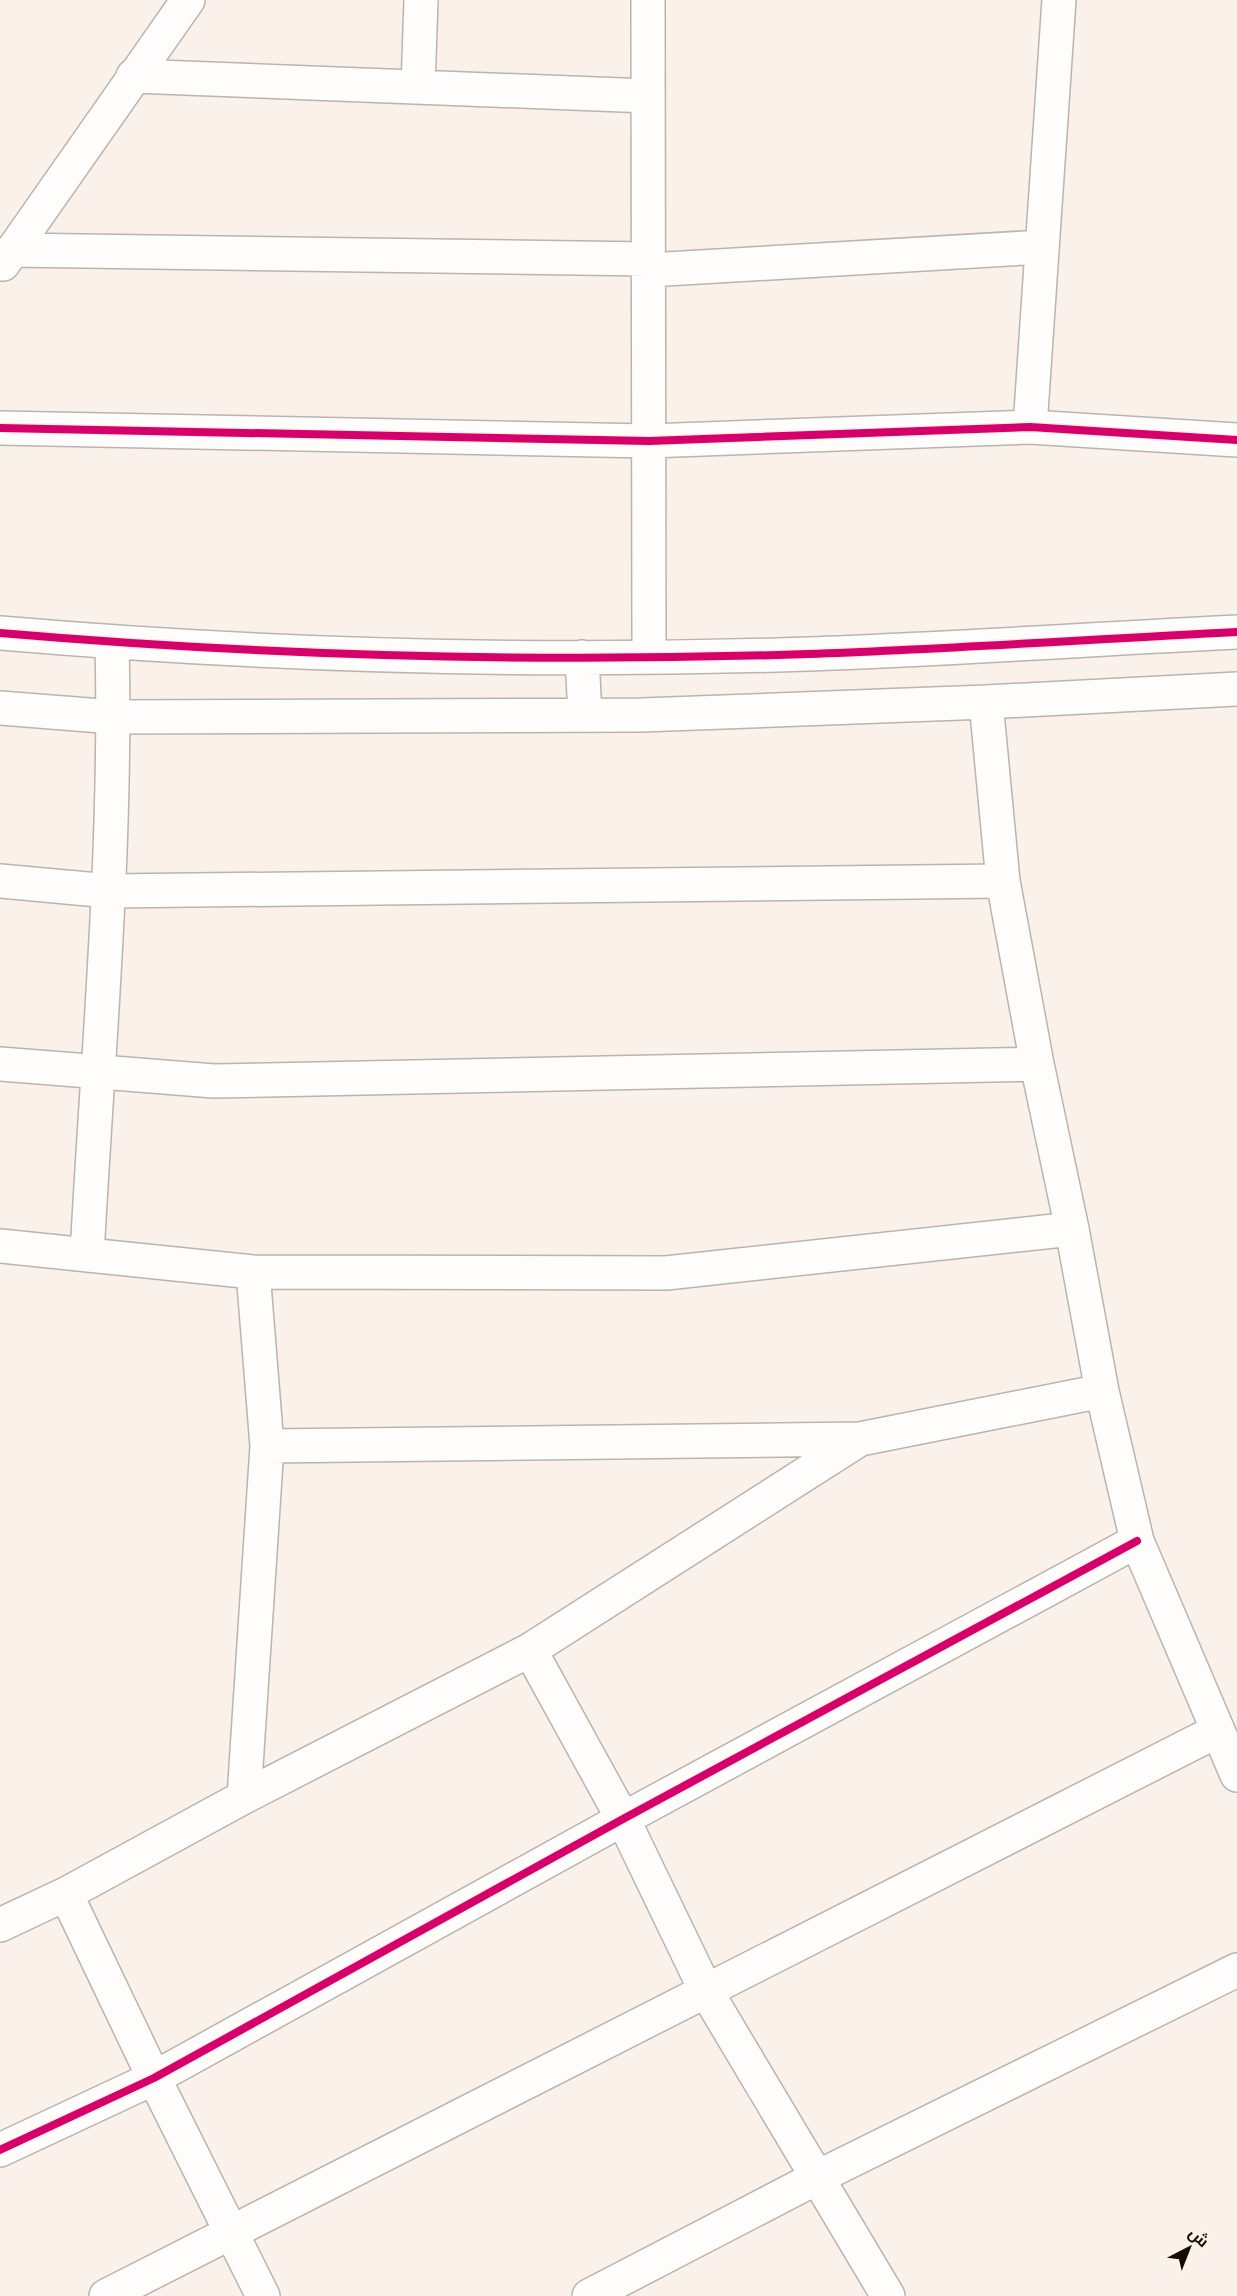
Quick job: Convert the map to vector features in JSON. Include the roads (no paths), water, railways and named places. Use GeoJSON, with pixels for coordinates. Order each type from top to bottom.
{"type":"FeatureCollection","features":[{"type":"Feature","properties":{"kind":"street"},"geometry":{"type":"LineString","coordinates":[[6,259],[188,0]]}},
{"type":"Feature","properties":{"kind":"street"},"geometry":{"type":"LineString","coordinates":[[418,87],[421,0]]}},
{"type":"Feature","properties":{"kind":"street"},"geometry":{"type":"LineString","coordinates":[[648,0],[649,656]]}},
{"type":"Feature","properties":{"kind":"street"},"geometry":{"type":"LineString","coordinates":[[1030,427],[1059,0]]}},
{"type":"Feature","properties":{"kind":"street"},"geometry":{"type":"LineString","coordinates":[[133,76],[648,96]]}},
{"type":"Feature","properties":{"kind":"street"},"geometry":{"type":"LineString","coordinates":[[6,259],[649,264],[1042,247]]}},
{"type":"Feature","properties":{"kind":"street"},"geometry":{"type":"LineString","coordinates":[[0,428],[649,441],[1030,427],[1237,440]]}},
{"type":"Feature","properties":{"kind":"street"},"geometry":{"type":"LineString","coordinates":[[0,633],[112,643],[430,656],[582,657],[808,654],[1237,632]]}},
{"type":"Feature","properties":{"kind":"street"},"geometry":{"type":"LineString","coordinates":[[87,1255],[108,891],[114,717],[112,643]]}},
{"type":"Feature","properties":{"kind":"street"},"geometry":{"type":"LineString","coordinates":[[582,657],[585,715]]}},
{"type":"Feature","properties":{"kind":"street"},"geometry":{"type":"LineString","coordinates":[[0,708],[114,717],[642,715],[986,702],[1237,689]]}},
{"type":"Feature","properties":{"kind":"street"},"geometry":{"type":"LineString","coordinates":[[986,702],[1003,881],[1102,1391],[1137,1541],[1237,1775]]}},
{"type":"Feature","properties":{"kind":"street"},"geometry":{"type":"LineString","coordinates":[[0,881],[108,891],[1003,881]]}},
{"type":"Feature","properties":{"kind":"street"},"geometry":{"type":"LineString","coordinates":[[0,1064],[214,1081],[1037,1064]]}},
{"type":"Feature","properties":{"kind":"street"},"geometry":{"type":"LineString","coordinates":[[0,1246],[253,1272],[666,1273],[1072,1229]]}},
{"type":"Feature","properties":{"kind":"street"},"geometry":{"type":"LineString","coordinates":[[244,1797],[267,1446],[253,1272]]}},
{"type":"Feature","properties":{"kind":"street"},"geometry":{"type":"LineString","coordinates":[[267,1446],[860,1439],[1102,1391]]}},
{"type":"Feature","properties":{"kind":"street"},"geometry":{"type":"LineString","coordinates":[[0,1925],[66,1894],[244,1797],[530,1650],[860,1439]]}},
{"type":"Feature","properties":{"kind":"street"},"geometry":{"type":"LineString","coordinates":[[0,2150],[153,2078],[623,1819],[1137,1541]]}},
{"type":"Feature","properties":{"kind":"street"},"geometry":{"type":"LineString","coordinates":[[530,1650],[623,1819],[706,1991],[888,2296]]}},
{"type":"Feature","properties":{"kind":"street"},"geometry":{"type":"LineString","coordinates":[[106,2296],[1217,1731]]}},
{"type":"Feature","properties":{"kind":"street"},"geometry":{"type":"LineString","coordinates":[[66,1894],[153,2078],[263,2296]]}},
{"type":"Feature","properties":{"kind":"street"},"geometry":{"type":"LineString","coordinates":[[589,2296],[818,2177],[1237,1970]]}}]}
